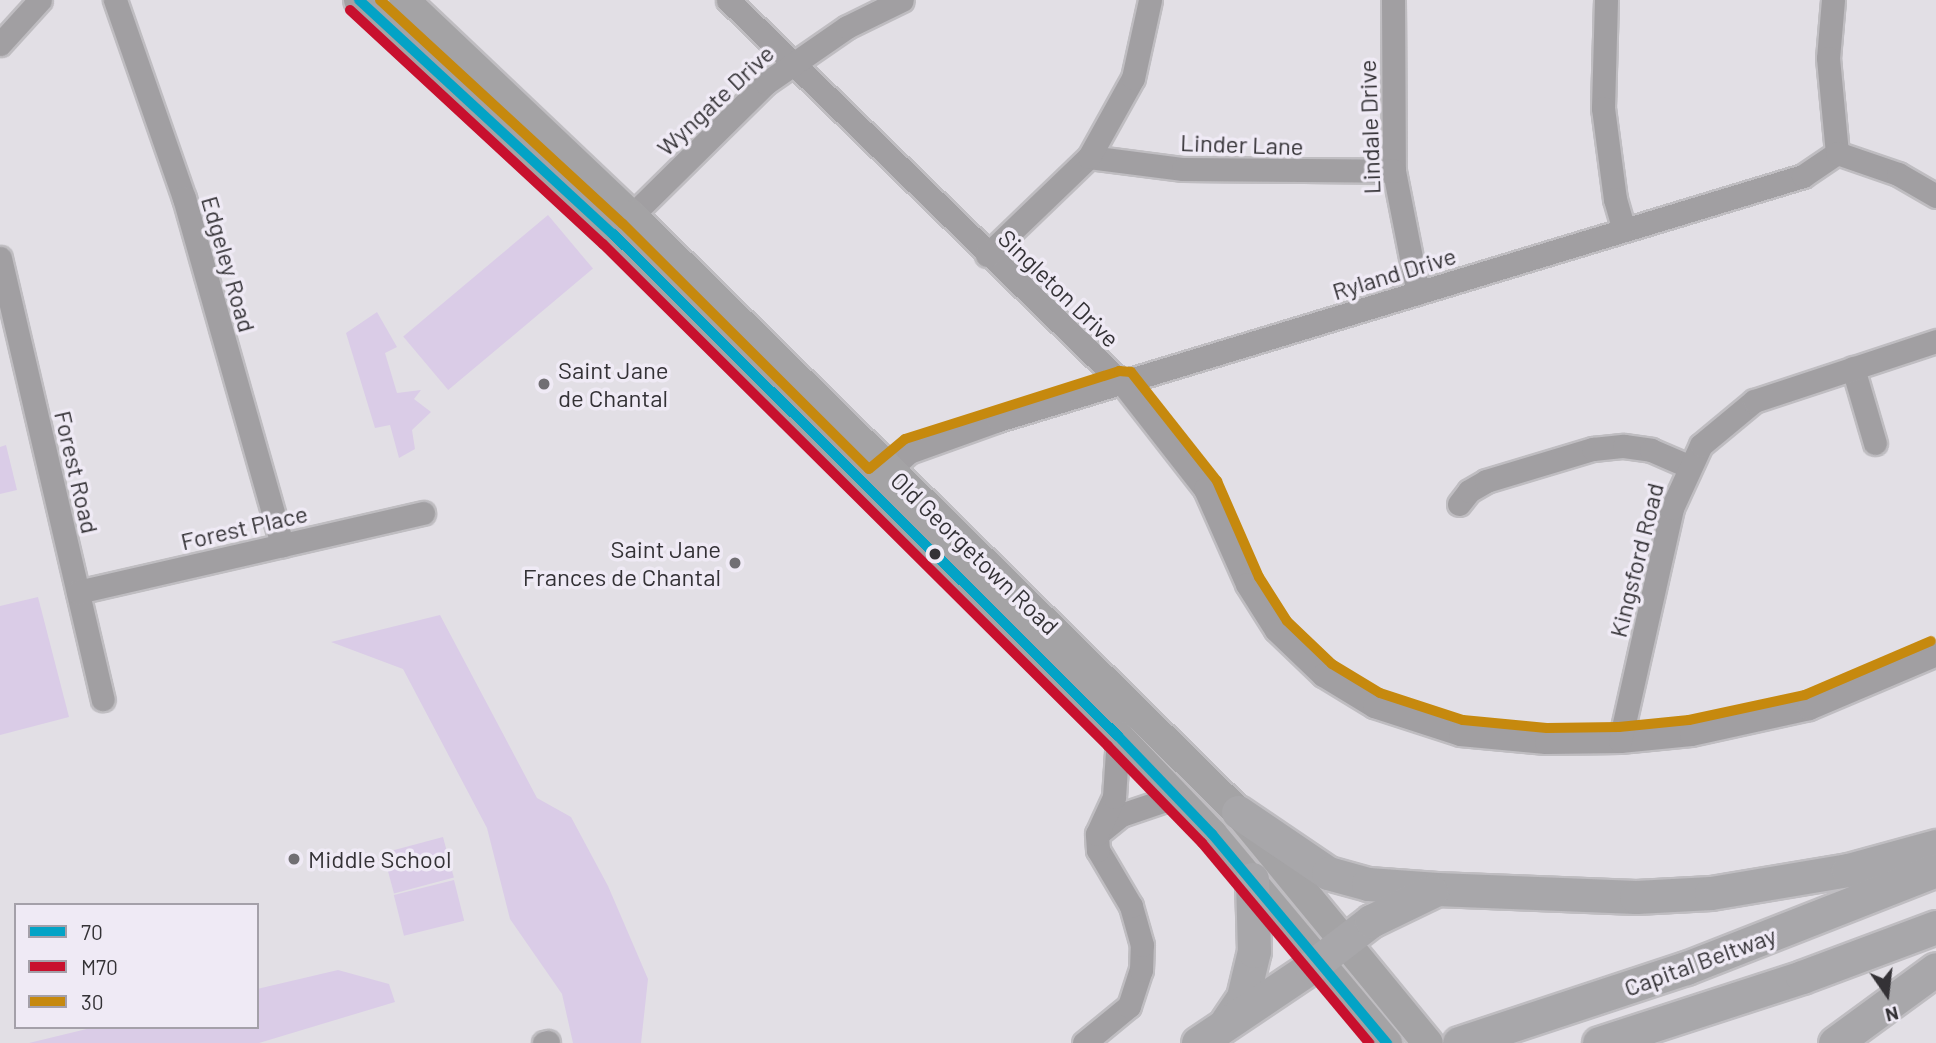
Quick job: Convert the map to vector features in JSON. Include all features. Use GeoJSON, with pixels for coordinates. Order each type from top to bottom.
{"type":"FeatureCollection","features":[{"type":"Feature","properties":{"kind":"highway"},"geometry":{"type":"LineString","coordinates":[[1238,812],[1328,873],[1368,884],[1437,890],[1636,897],[1711,893],[1848,870],[1936,846]]}},
{"type":"Feature","properties":{"kind":"highway","name":"Capital Beltway"},"geometry":{"type":"LineString","coordinates":[[1462,1042],[1686,968],[1936,870]]}},
{"type":"Feature","properties":{"kind":"highway"},"geometry":{"type":"LineString","coordinates":[[1210,1035],[1249,978],[1254,951],[1252,880]]}},
{"type":"Feature","properties":{"kind":"highway"},"geometry":{"type":"LineString","coordinates":[[1210,1035],[1396,906],[1437,890]]}},
{"type":"Feature","properties":{"kind":"highway","name":"Capital Beltway"},"geometry":{"type":"LineString","coordinates":[[1599,1043],[1802,977],[1936,927]]}},
{"type":"Feature","properties":{"kind":"highway"},"geometry":{"type":"LineString","coordinates":[[1835,1043],[1936,970]]}},
{"type":"Feature","properties":{"kind":"main road","name":"Old Georgetown Road"},"geometry":{"type":"LineString","coordinates":[[359,0],[622,225]]}},
{"type":"Feature","properties":{"kind":"main road","name":"Old Georgetown Road"},"geometry":{"type":"LineString","coordinates":[[404,0],[622,225],[879,479],[1238,812],[1347,940],[1428,1043]]}},
{"type":"Feature","properties":{"kind":"main road","name":"Old Georgetown Road"},"geometry":{"type":"LineString","coordinates":[[879,479],[1177,796],[1321,960],[1387,1043]]}},
{"type":"Feature","properties":{"kind":"street"},"geometry":{"type":"LineString","coordinates":[[0,44],[40,0]]}},
{"type":"Feature","properties":{"kind":"street","name":"Edgeley Road"},"geometry":{"type":"LineString","coordinates":[[115,0],[184,198],[282,545]]}},
{"type":"Feature","properties":{"kind":"street","name":"Singleton Drive"},"geometry":{"type":"LineString","coordinates":[[728,0],[987,256],[1122,384],[1205,489],[1247,584],[1276,630],[1323,675],[1374,706],[1460,734],[1546,742],[1620,741],[1690,734],[1809,708],[1936,654]]}},
{"type":"Feature","properties":{"kind":"street","name":"Wyngate Drive"},"geometry":{"type":"LineString","coordinates":[[622,225],[766,83],[792,62],[847,27],[902,0]]}},
{"type":"Feature","properties":{"kind":"street"},"geometry":{"type":"LineString","coordinates":[[987,256],[1089,157],[1133,78],[1150,0]]}},
{"type":"Feature","properties":{"kind":"street","name":"Lindale Drive"},"geometry":{"type":"LineString","coordinates":[[1392,0],[1394,171],[1418,293]]}},
{"type":"Feature","properties":{"kind":"street"},"geometry":{"type":"LineString","coordinates":[[1606,0],[1604,108],[1615,199],[1624,230]]}},
{"type":"Feature","properties":{"kind":"street"},"geometry":{"type":"LineString","coordinates":[[1833,0],[1828,58],[1837,153],[1898,174],[1936,197]]}},
{"type":"Feature","properties":{"kind":"street","name":"Ryland Drive"},"geometry":{"type":"LineString","coordinates":[[879,479],[909,452],[1122,384],[1803,176],[1837,153]]}},
{"type":"Feature","properties":{"kind":"street","name":"Linder Lane"},"geometry":{"type":"LineString","coordinates":[[1089,157],[1182,169],[1394,171]]}},
{"type":"Feature","properties":{"kind":"street","name":"Forest Road"},"geometry":{"type":"LineString","coordinates":[[0,258],[103,699]]}},
{"type":"Feature","properties":{"kind":"street","name":"Kingsford Road"},"geometry":{"type":"LineString","coordinates":[[1620,741],[1672,508],[1688,466],[1719,425],[1754,401],[1936,341]]}},
{"type":"Feature","properties":{"kind":"street"},"geometry":{"type":"LineString","coordinates":[[1853,368],[1875,443]]}},
{"type":"Feature","properties":{"kind":"street"},"geometry":{"type":"LineString","coordinates":[[1459,504],[1468,491],[1486,481],[1593,449],[1624,446],[1651,450],[1688,466]]}},
{"type":"Feature","properties":{"kind":"street","name":"Forest Place"},"geometry":{"type":"LineString","coordinates":[[78,592],[422,513]]}},
{"type":"Feature","properties":{"kind":"street"},"geometry":{"type":"LineString","coordinates":[[1084,1043],[1129,1006],[1141,970],[1137,922],[1098,850],[1097,834],[1114,797],[1118,736]]}},
{"type":"Feature","properties":{"kind":"street"},"geometry":{"type":"LineString","coordinates":[[1097,834],[1121,815],[1177,796]]}},
{"type":"Feature","properties":{"kind":"shaded area"},"geometry":{"type":"Polygon","coordinates":[[[548,215],[593,269],[448,390],[403,336],[548,215]]]}},
{"type":"Feature","properties":{"kind":"shaded area"},"geometry":{"type":"Polygon","coordinates":[[[377,312],[397,347],[385,353],[397,393],[421,390],[414,399],[431,412],[412,430],[415,449],[399,458],[390,425],[375,428],[346,333],[377,312]]]}},
{"type":"Feature","properties":{"kind":"shaded area"},"geometry":{"type":"Polygon","coordinates":[[[6,445],[17,490],[0,494],[0,447],[6,445]]]}},
{"type":"Feature","properties":{"kind":"shaded area"},"geometry":{"type":"Polygon","coordinates":[[[38,597],[69,717],[0,735],[0,606],[38,597]]]}},
{"type":"Feature","properties":{"kind":"shaded area"},"geometry":{"type":"Polygon","coordinates":[[[440,615],[537,798],[571,817],[608,886],[648,979],[641,1043],[573,1043],[562,994],[510,919],[487,828],[403,669],[331,642],[440,615]]]}},
{"type":"Feature","properties":{"kind":"shaded area"},"geometry":{"type":"Polygon","coordinates":[[[443,837],[454,878],[394,894],[383,853],[443,837]]]}},
{"type":"Feature","properties":{"kind":"shaded area"},"geometry":{"type":"Polygon","coordinates":[[[454,880],[464,921],[404,936],[394,895],[454,880]]]}},
{"type":"Feature","properties":{"kind":"shaded area"},"geometry":{"type":"Polygon","coordinates":[[[338,970],[389,984],[395,1002],[259,1043],[29,1043],[87,1029],[259,1029],[259,989],[338,970]]]}},
{"type":"Feature","properties":{"kind":"transit line","name":"70"},"geometry":{"type":"LineString","coordinates":[[359,0],[613,234],[1118,736],[1212,834],[1387,1043]]}},
{"type":"Feature","properties":{"kind":"transit line","name":"30"},"geometry":{"type":"LineString","coordinates":[[380,0],[623,224],[869,469],[905,439],[1119,371],[1131,372],[1217,481],[1259,577],[1287,621],[1332,664],[1380,693],[1463,720],[1547,728],[1619,727],[1689,720],[1805,695],[1931,641]]}},
{"type":"Feature","properties":{"kind":"transit line","name":"M70"},"geometry":{"type":"LineString","coordinates":[[350,10],[603,244],[1108,746],[1202,843],[1369,1043]]}},
{"type":"Feature","properties":{"kind":"place","name":"Saint Jane de Chantal"},"geometry":{"type":"Point","coordinates":[544,384]}},
{"type":"Feature","properties":{"kind":"place","name":"Saint Jane Frances de Chantal"},"geometry":{"type":"Point","coordinates":[735,563]}},
{"type":"Feature","properties":{"kind":"place","name":"Middle School"},"geometry":{"type":"Point","coordinates":[294,859]}}]}
